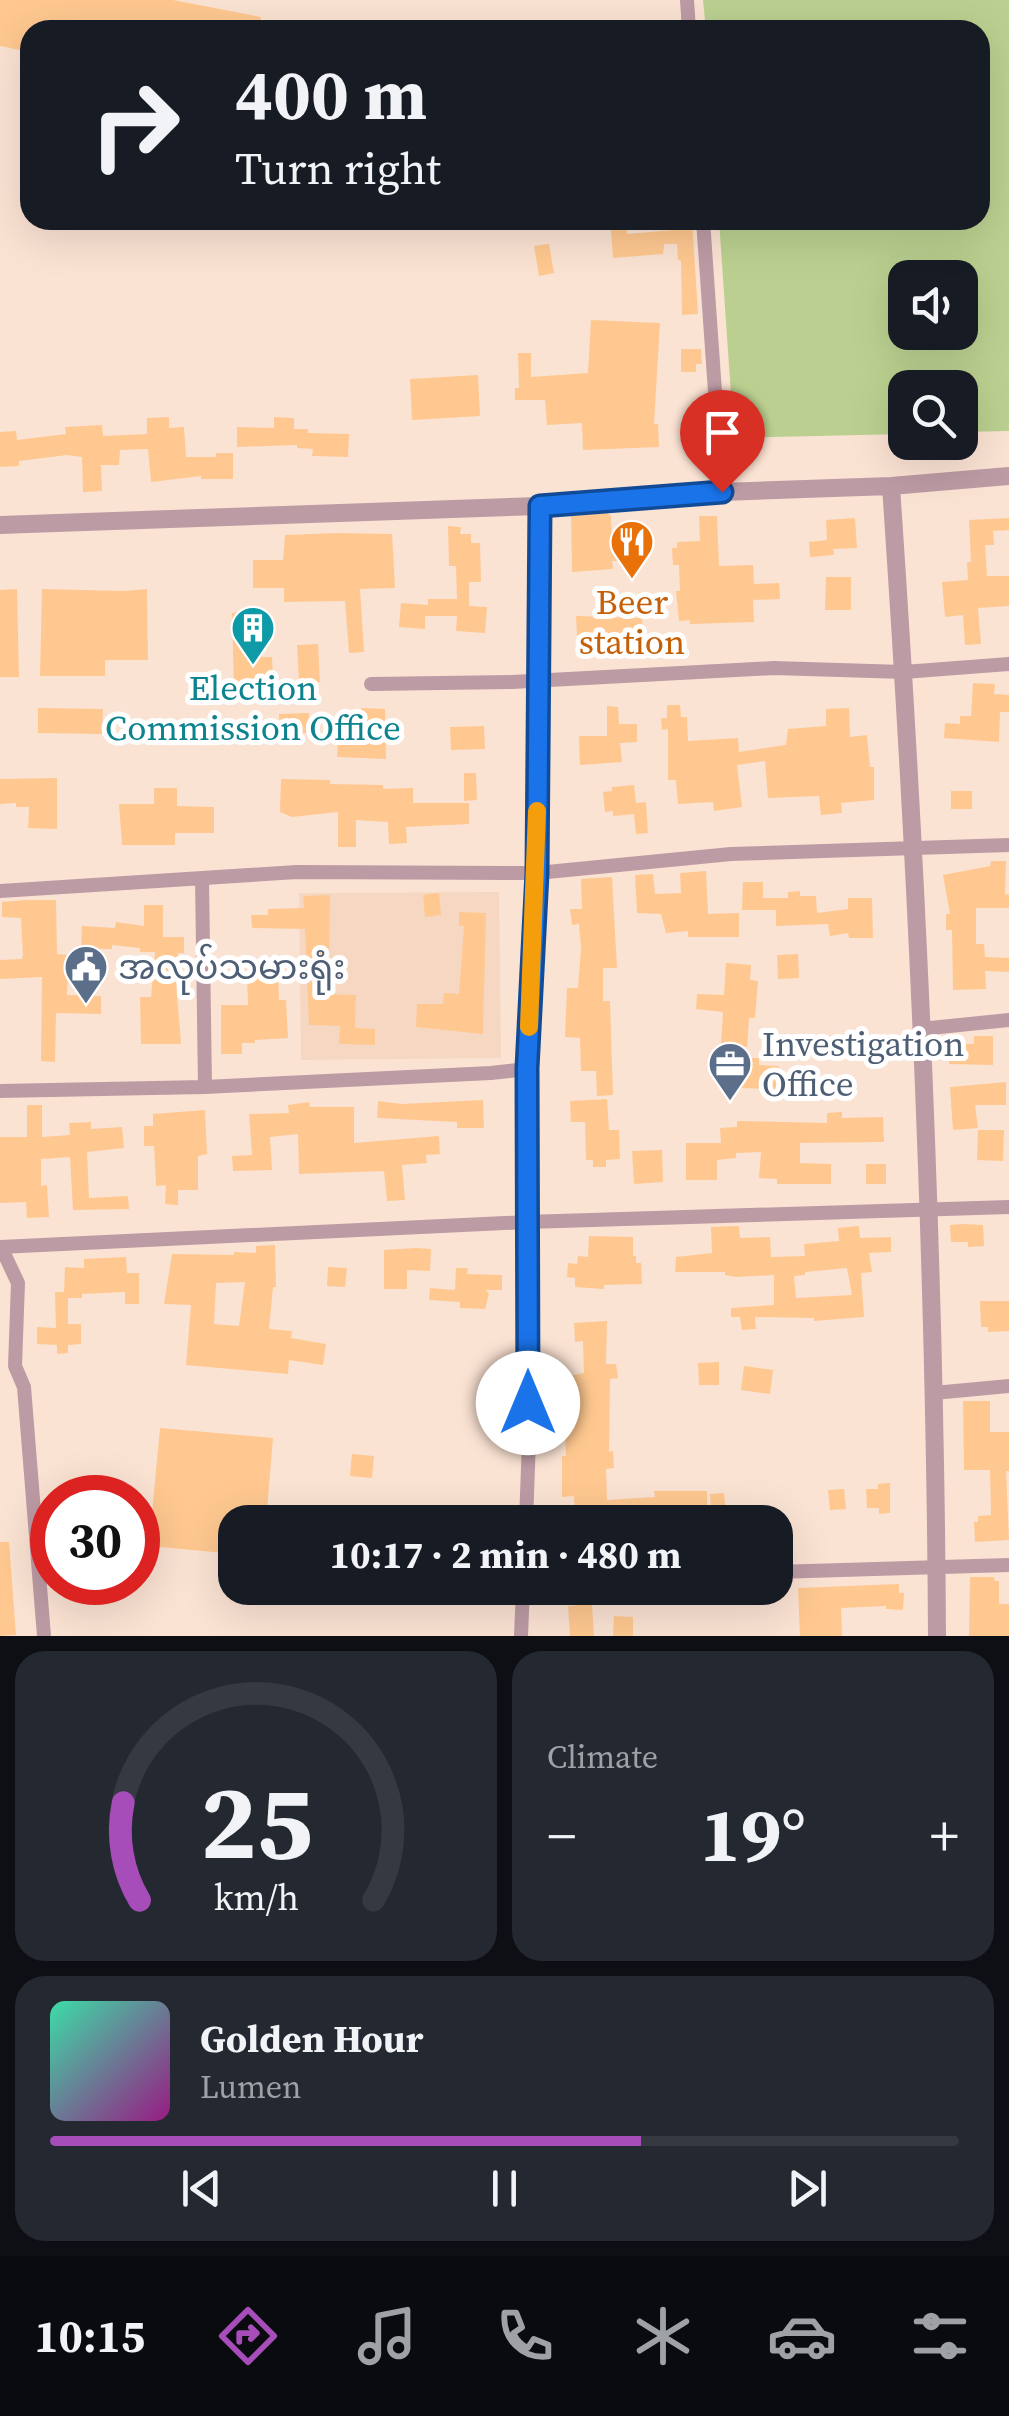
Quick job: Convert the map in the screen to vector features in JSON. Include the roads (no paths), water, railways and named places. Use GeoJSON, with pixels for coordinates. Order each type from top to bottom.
{"type":"FeatureCollection","features":[{"type":"Feature","properties":{"kind":"street"},"geometry":{"type":"LineString","coordinates":[[703,230],[722,492]]}},
{"type":"Feature","properties":{"kind":"street"},"geometry":{"type":"LineString","coordinates":[[0,525],[540,506],[1009,476]]}},
{"type":"Feature","properties":{"kind":"street"},"geometry":{"type":"LineString","coordinates":[[891,486],[904,672],[929,1210],[937,1636]]}},
{"type":"Feature","properties":{"kind":"street"},"geometry":{"type":"LineString","coordinates":[[526,1505],[527,1068],[537,873],[540,506]]}},
{"type":"Feature","properties":{"kind":"street"},"geometry":{"type":"LineString","coordinates":[[371,684],[774,668],[904,672],[1009,664]]}},
{"type":"Feature","properties":{"kind":"street"},"geometry":{"type":"LineString","coordinates":[[0,890],[297,872],[537,873],[731,854],[1009,845]]}},
{"type":"Feature","properties":{"kind":"street"},"geometry":{"type":"LineString","coordinates":[[202,878],[205,1087]]}},
{"type":"Feature","properties":{"kind":"street"},"geometry":{"type":"LineString","coordinates":[[920,1029],[1009,1020]]}},
{"type":"Feature","properties":{"kind":"street"},"geometry":{"type":"LineString","coordinates":[[0,1091],[205,1087],[527,1068]]}},
{"type":"Feature","properties":{"kind":"street"},"geometry":{"type":"LineString","coordinates":[[44,1636],[24,1387],[15,1366],[18,1284],[0,1247],[527,1222],[1009,1207]]}},
{"type":"Feature","properties":{"kind":"street"},"geometry":{"type":"LineString","coordinates":[[934,1393],[1009,1386]]}},
{"type":"Feature","properties":{"kind":"street"},"geometry":{"type":"LineString","coordinates":[[793,1572],[1009,1565]]}},
{"type":"Feature","properties":{"kind":"street"},"geometry":{"type":"LineString","coordinates":[[522,1636],[523,1605]]}},
{"type":"Feature","properties":{"kind":"place","name":"Beer station"},"geometry":{"type":"Point","coordinates":[632,580]}},
{"type":"Feature","properties":{"kind":"place","name":"Election Commission Office"},"geometry":{"type":"Point","coordinates":[253,666]}},
{"type":"Feature","properties":{"kind":"place","name":"အလုပ်သမားရုံး"},"geometry":{"type":"Point","coordinates":[86,1005]}},
{"type":"Feature","properties":{"kind":"place","name":"Investigation Office"},"geometry":{"type":"Point","coordinates":[730,1102]}}]}
